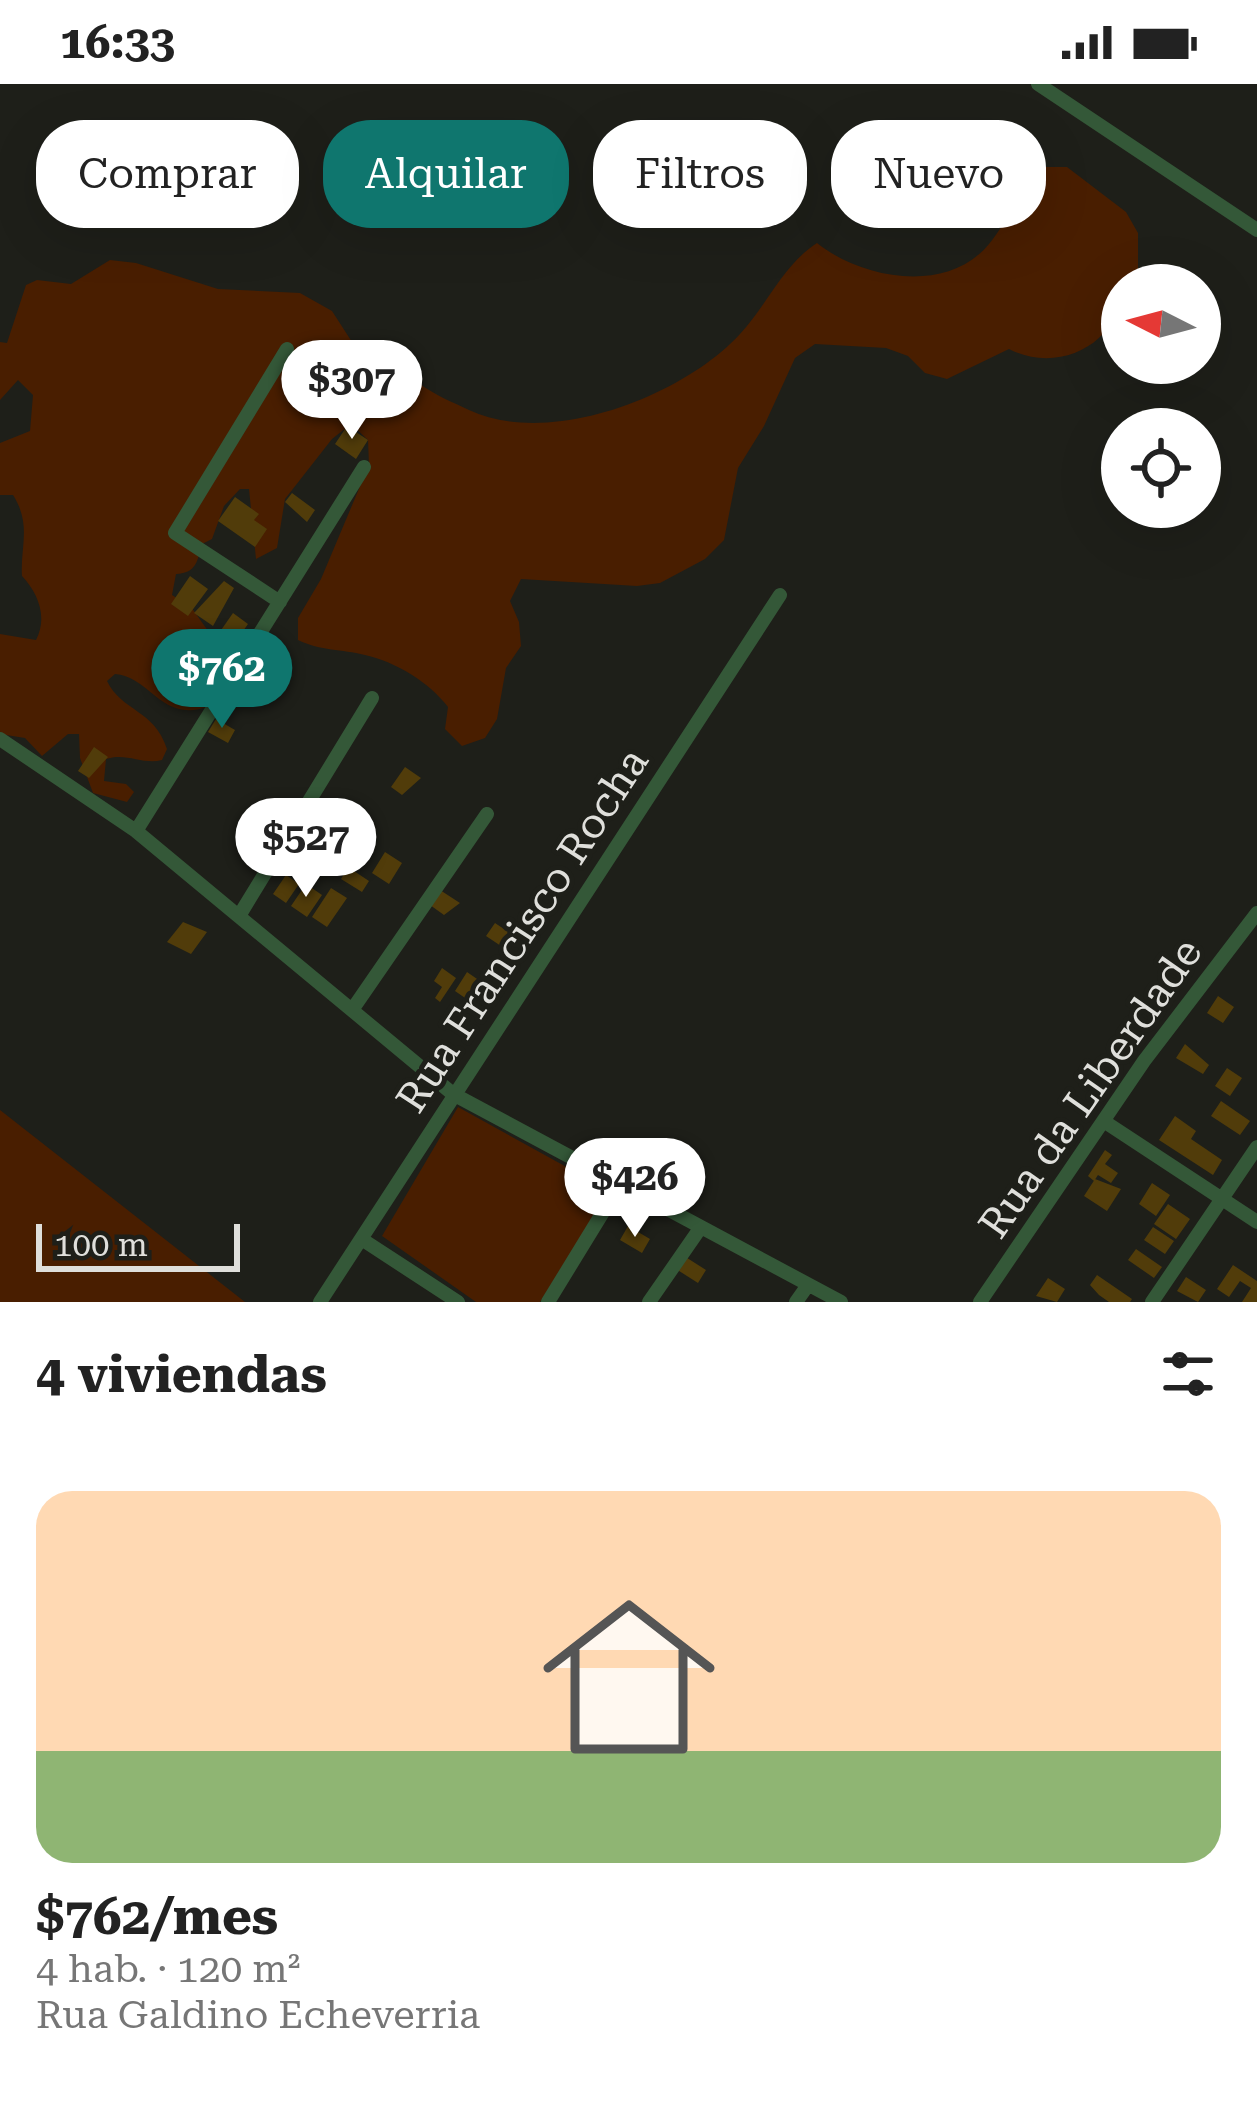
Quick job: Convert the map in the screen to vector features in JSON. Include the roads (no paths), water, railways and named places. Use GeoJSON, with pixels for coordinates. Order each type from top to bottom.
{"type":"FeatureCollection","features":[{"type":"Feature","properties":{"kind":"street"},"geometry":{"type":"LineString","coordinates":[[1038,84],[1257,230]]}},
{"type":"Feature","properties":{"kind":"street"},"geometry":{"type":"LineString","coordinates":[[280,602],[175,533],[287,349]]}},
{"type":"Feature","properties":{"kind":"street"},"geometry":{"type":"LineString","coordinates":[[136,831],[364,466]]}},
{"type":"Feature","properties":{"kind":"street","name":"Rua Francisco Rocha"},"geometry":{"type":"LineString","coordinates":[[320,1302],[780,595]]}},
{"type":"Feature","properties":{"kind":"street"},"geometry":{"type":"LineString","coordinates":[[238,916],[372,698]]}},
{"type":"Feature","properties":{"kind":"street"},"geometry":{"type":"LineString","coordinates":[[0,739],[136,831],[453,1094],[841,1302]]}},
{"type":"Feature","properties":{"kind":"street"},"geometry":{"type":"LineString","coordinates":[[352,1010],[487,814]]}},
{"type":"Feature","properties":{"kind":"street","name":"Rua da Liberdade"},"geometry":{"type":"LineString","coordinates":[[980,1302],[1144,1061],[1257,914]]}},
{"type":"Feature","properties":{"kind":"street"},"geometry":{"type":"LineString","coordinates":[[1105,1122],[1257,1222]]}},
{"type":"Feature","properties":{"kind":"street"},"geometry":{"type":"LineString","coordinates":[[1152,1302],[1257,1147]]}},
{"type":"Feature","properties":{"kind":"street"},"geometry":{"type":"LineString","coordinates":[[548,1302],[619,1186]]}},
{"type":"Feature","properties":{"kind":"street"},"geometry":{"type":"LineString","coordinates":[[649,1302],[700,1227]]}},
{"type":"Feature","properties":{"kind":"street"},"geometry":{"type":"LineString","coordinates":[[362,1240],[458,1302]]}},
{"type":"Feature","properties":{"kind":"street"},"geometry":{"type":"LineString","coordinates":[[796,1302],[808,1285]]}}]}
